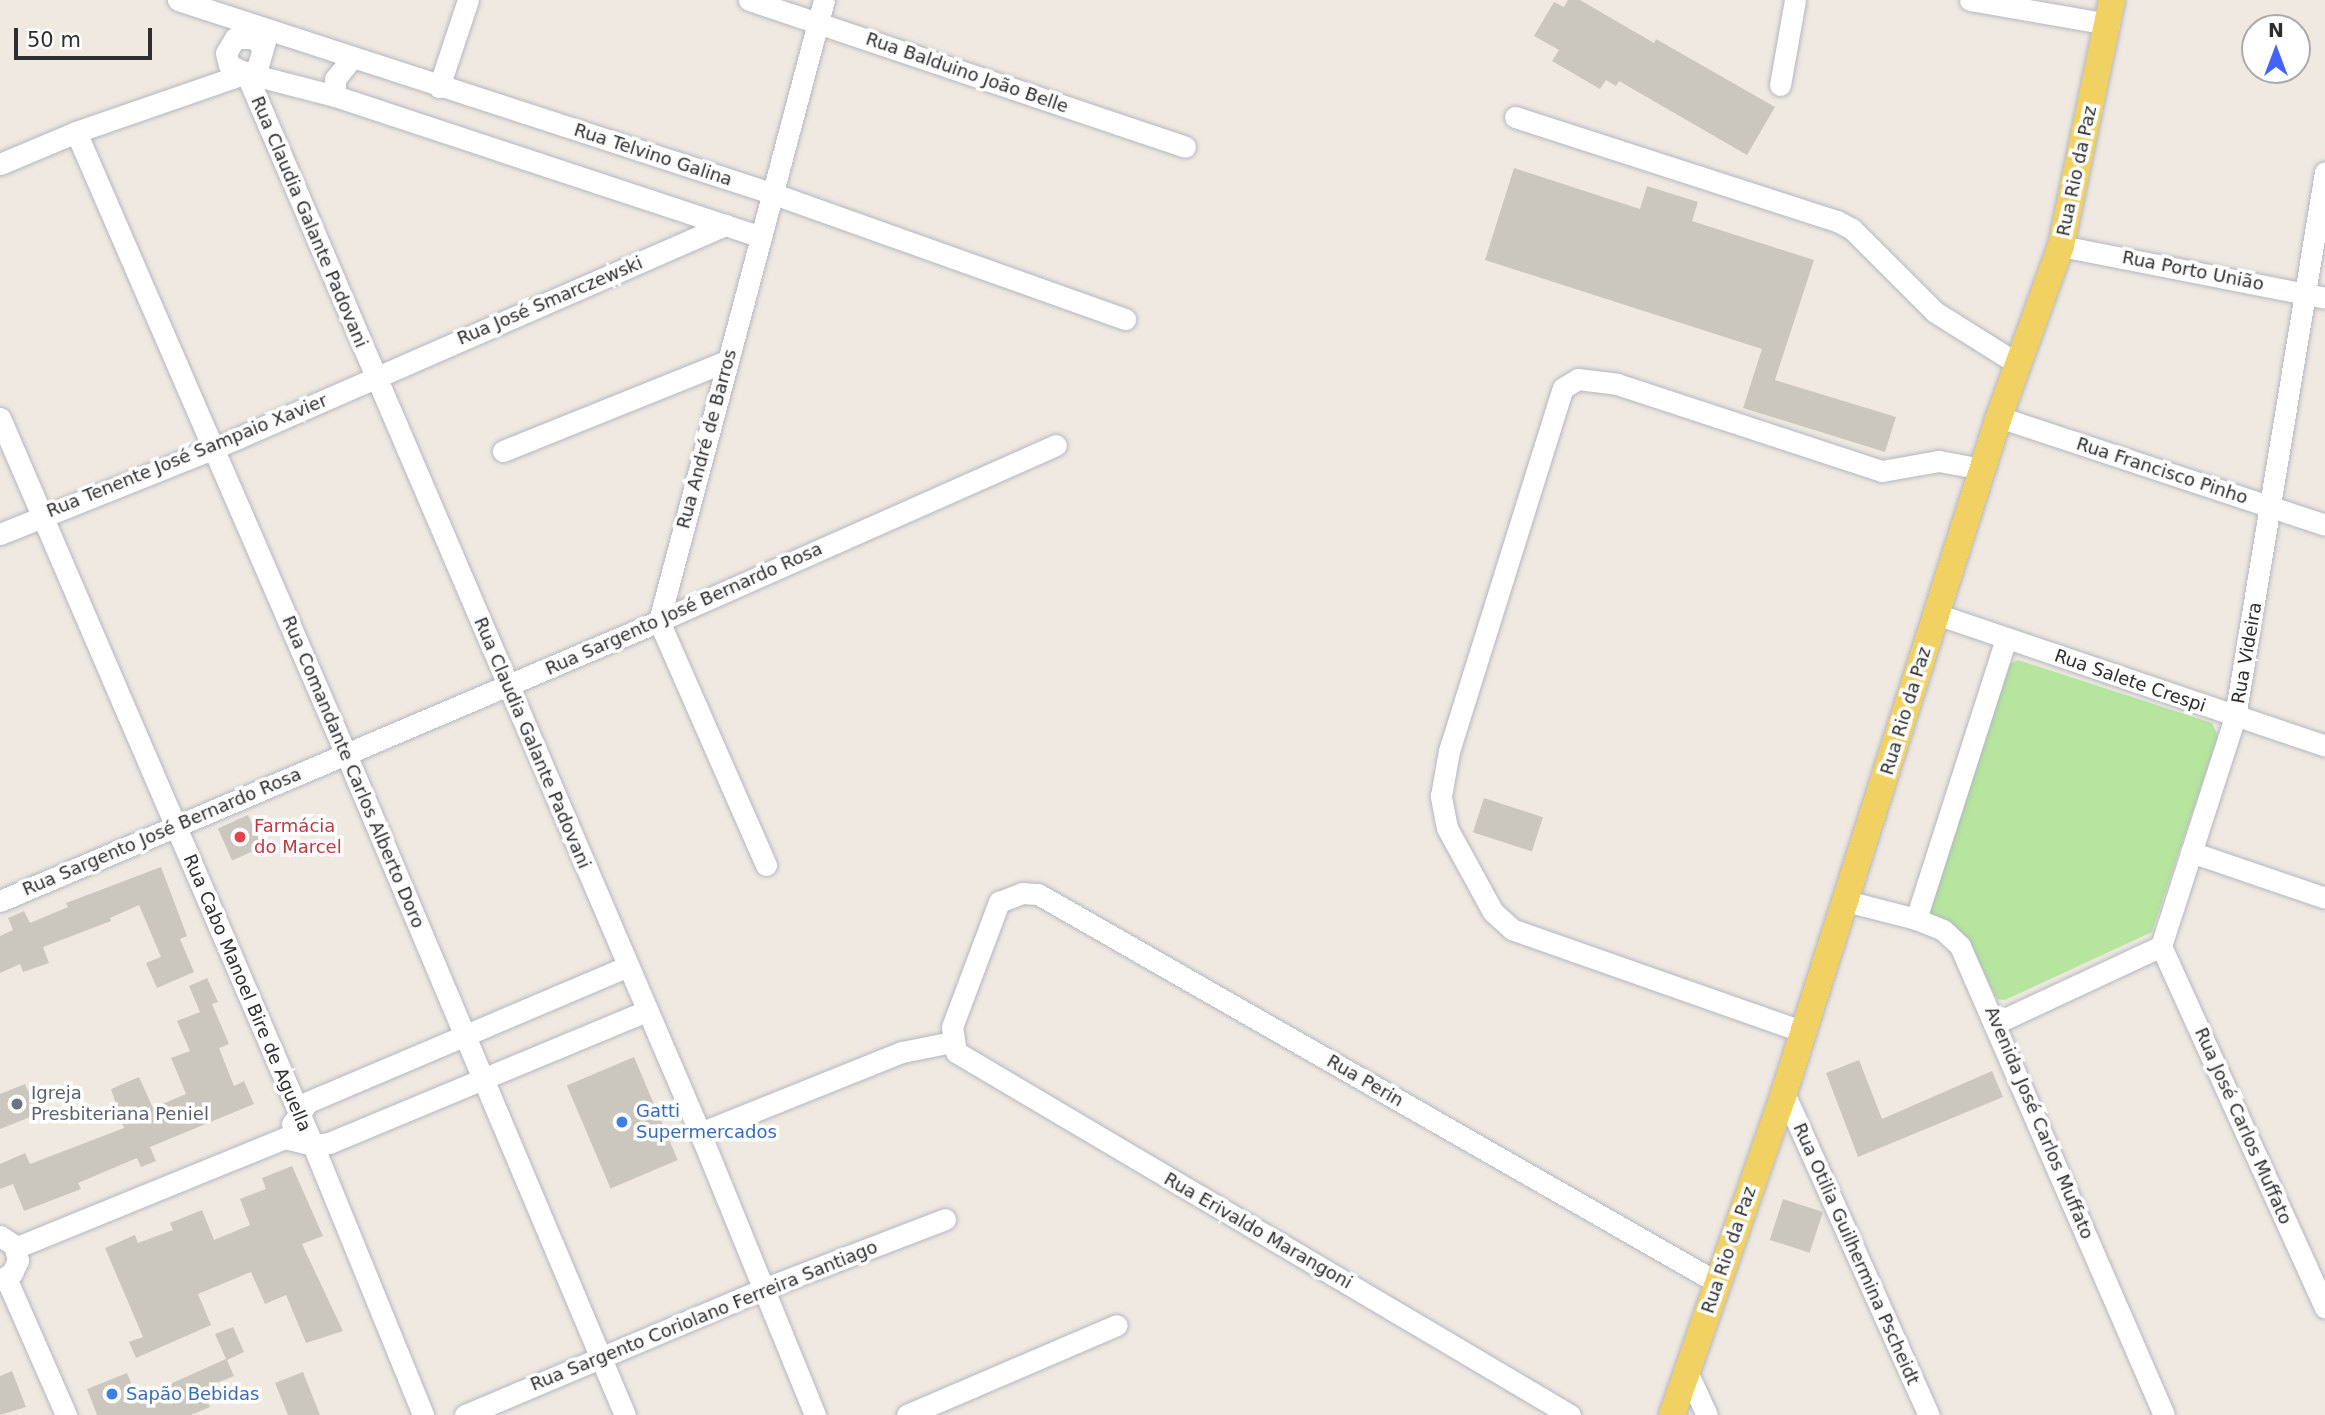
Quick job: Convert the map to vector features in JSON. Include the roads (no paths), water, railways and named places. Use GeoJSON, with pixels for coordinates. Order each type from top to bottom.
{"type":"FeatureCollection","features":[{"type":"Feature","properties":{"kind":"main road","name":"Rua Rio da Paz"},"geometry":{"type":"LineString","coordinates":[[1672,1415],[1804,1032],[1999,417],[2061,246],[2110,12]]}},
{"type":"Feature","properties":{"kind":"street","name":"Rua Telvino Galina"},"geometry":{"type":"LineString","coordinates":[[178,0],[231,19],[265,39],[352,58],[771,192],[1125,319]]}},
{"type":"Feature","properties":{"kind":"street"},"geometry":{"type":"LineString","coordinates":[[439,88],[467,0]]}},
{"type":"Feature","properties":{"kind":"street","name":"Rua Balduino João Belle"},"geometry":{"type":"LineString","coordinates":[[748,0],[1185,147]]}},
{"type":"Feature","properties":{"kind":"street","name":"Rua André de Barros"},"geometry":{"type":"LineString","coordinates":[[659,621],[824,0]]}},
{"type":"Feature","properties":{"kind":"street"},"geometry":{"type":"LineString","coordinates":[[1780,85],[1795,0]]}},
{"type":"Feature","properties":{"kind":"street"},"geometry":{"type":"LineString","coordinates":[[1970,0],[2110,12]]}},
{"type":"Feature","properties":{"kind":"street","name":"Rua Claudia Galante Padovani"},"geometry":{"type":"LineString","coordinates":[[231,19],[227,59],[234,69],[246,73],[374,377],[509,685],[625,967],[700,1133],[815,1415]]}},
{"type":"Feature","properties":{"kind":"street","name":"Rua Claudia Galante Padovani"},"geometry":{"type":"LineString","coordinates":[[246,73],[261,64],[265,39]]}},
{"type":"Feature","properties":{"kind":"street"},"geometry":{"type":"LineString","coordinates":[[335,96],[335,79],[352,58]]}},
{"type":"Feature","properties":{"kind":"street"},"geometry":{"type":"LineString","coordinates":[[0,164],[76,132],[246,73],[335,96],[761,237]]}},
{"type":"Feature","properties":{"kind":"street"},"geometry":{"type":"LineString","coordinates":[[1515,117],[1837,221],[1852,229],[1936,312],[2018,364]]}},
{"type":"Feature","properties":{"kind":"street","name":"Rua Comandante Carlos Alberto Doro"},"geometry":{"type":"LineString","coordinates":[[76,132],[346,754],[625,1415]]}},
{"type":"Feature","properties":{"kind":"street","name":"Rua Videira"},"geometry":{"type":"LineString","coordinates":[[2161,946],[2235,717],[2315,295],[2325,172]]}},
{"type":"Feature","properties":{"kind":"street","name":"Rua José Smarczewski"},"geometry":{"type":"LineString","coordinates":[[374,377],[725,226]]}},
{"type":"Feature","properties":{"kind":"street","name":"Rua Porto União"},"geometry":{"type":"LineString","coordinates":[[2061,246],[2315,295]]}},
{"type":"Feature","properties":{"kind":"street"},"geometry":{"type":"LineString","coordinates":[[503,451],[727,361]]}},
{"type":"Feature","properties":{"kind":"street","name":"Rua Tenente José Sampaio Xavier"},"geometry":{"type":"LineString","coordinates":[[0,534],[215,448],[374,377]]}},
{"type":"Feature","properties":{"kind":"street"},"geometry":{"type":"LineString","coordinates":[[1804,1032],[1512,929],[1493,912],[1447,828],[1441,796],[1449,751],[1563,388],[1578,379],[1617,384],[1882,471],[1939,461],[1982,469]]}},
{"type":"Feature","properties":{"kind":"street","name":"Rua Francisco Pinho"},"geometry":{"type":"LineString","coordinates":[[1999,417],[2325,525]]}},
{"type":"Feature","properties":{"kind":"street","name":"Rua Cabo Manoel Bire de Aguella"},"geometry":{"type":"LineString","coordinates":[[0,418],[313,1145],[423,1415]]}},
{"type":"Feature","properties":{"kind":"street","name":"Rua Sargento José Bernardo Rosa"},"geometry":{"type":"LineString","coordinates":[[0,901],[659,621],[1056,444]]}},
{"type":"Feature","properties":{"kind":"street","name":"Rua Salete Crespi"},"geometry":{"type":"LineString","coordinates":[[1936,614],[2325,746]]}},
{"type":"Feature","properties":{"kind":"street"},"geometry":{"type":"LineString","coordinates":[[659,621],[766,865]]}},
{"type":"Feature","properties":{"kind":"street"},"geometry":{"type":"LineString","coordinates":[[1916,919],[2006,638]]}},
{"type":"Feature","properties":{"kind":"street"},"geometry":{"type":"LineString","coordinates":[[2191,852],[2325,898]]}},
{"type":"Feature","properties":{"kind":"street","name":"Rua Perin"},"geometry":{"type":"LineString","coordinates":[[952,1042],[952,1027],[994,909],[1009,895],[1038,894],[1718,1283]]}},
{"type":"Feature","properties":{"kind":"street","name":"Avenida José Carlos Muffato"},"geometry":{"type":"LineString","coordinates":[[1846,901],[1916,919],[1942,930],[1960,946],[1996,1023],[2164,1415]]}},
{"type":"Feature","properties":{"kind":"street"},"geometry":{"type":"LineString","coordinates":[[1996,1023],[2161,946]]}},
{"type":"Feature","properties":{"kind":"street","name":"Rua José Carlos Muffato"},"geometry":{"type":"LineString","coordinates":[[2161,946],[2325,1307]]}},
{"type":"Feature","properties":{"kind":"street"},"geometry":{"type":"LineString","coordinates":[[285,1138],[298,1112],[309,1102],[625,967]]}},
{"type":"Feature","properties":{"kind":"street"},"geometry":{"type":"LineString","coordinates":[[66,1415],[3,1279],[16,1267],[8,1242],[285,1138],[313,1145],[329,1143],[646,1011]]}},
{"type":"Feature","properties":{"kind":"street"},"geometry":{"type":"LineString","coordinates":[[700,1133],[902,1052],[952,1042]]}},
{"type":"Feature","properties":{"kind":"street","name":"Rua Erivaldo Marangoni"},"geometry":{"type":"LineString","coordinates":[[952,1042],[964,1059],[1570,1415]]}},
{"type":"Feature","properties":{"kind":"street","name":"Rua Otilia Guilhermina Pscheidt"},"geometry":{"type":"LineString","coordinates":[[1784,1093],[1929,1415]]}},
{"type":"Feature","properties":{"kind":"street","name":"Rua Sargento Coriolano Ferreira Santiago"},"geometry":{"type":"LineString","coordinates":[[465,1415],[763,1289],[945,1219]]}},
{"type":"Feature","properties":{"kind":"street"},"geometry":{"type":"LineString","coordinates":[[907,1415],[1117,1325]]}},
{"type":"Feature","properties":{"kind":"street"},"geometry":{"type":"LineString","coordinates":[[1687,1372],[1707,1415]]}},
{"type":"Feature","properties":{"kind":"place","name":"Farmácia do Marcel"},"geometry":{"type":"Point","coordinates":[240,837]}},
{"type":"Feature","properties":{"kind":"place","name":"Igreja Presbiteriana Peniel"},"geometry":{"type":"Point","coordinates":[17,1104]}},
{"type":"Feature","properties":{"kind":"place","name":"Gatti Supermercados"},"geometry":{"type":"Point","coordinates":[622,1122]}},
{"type":"Feature","properties":{"kind":"place","name":"Sapão Bebidas"},"geometry":{"type":"Point","coordinates":[112,1394]}}]}
